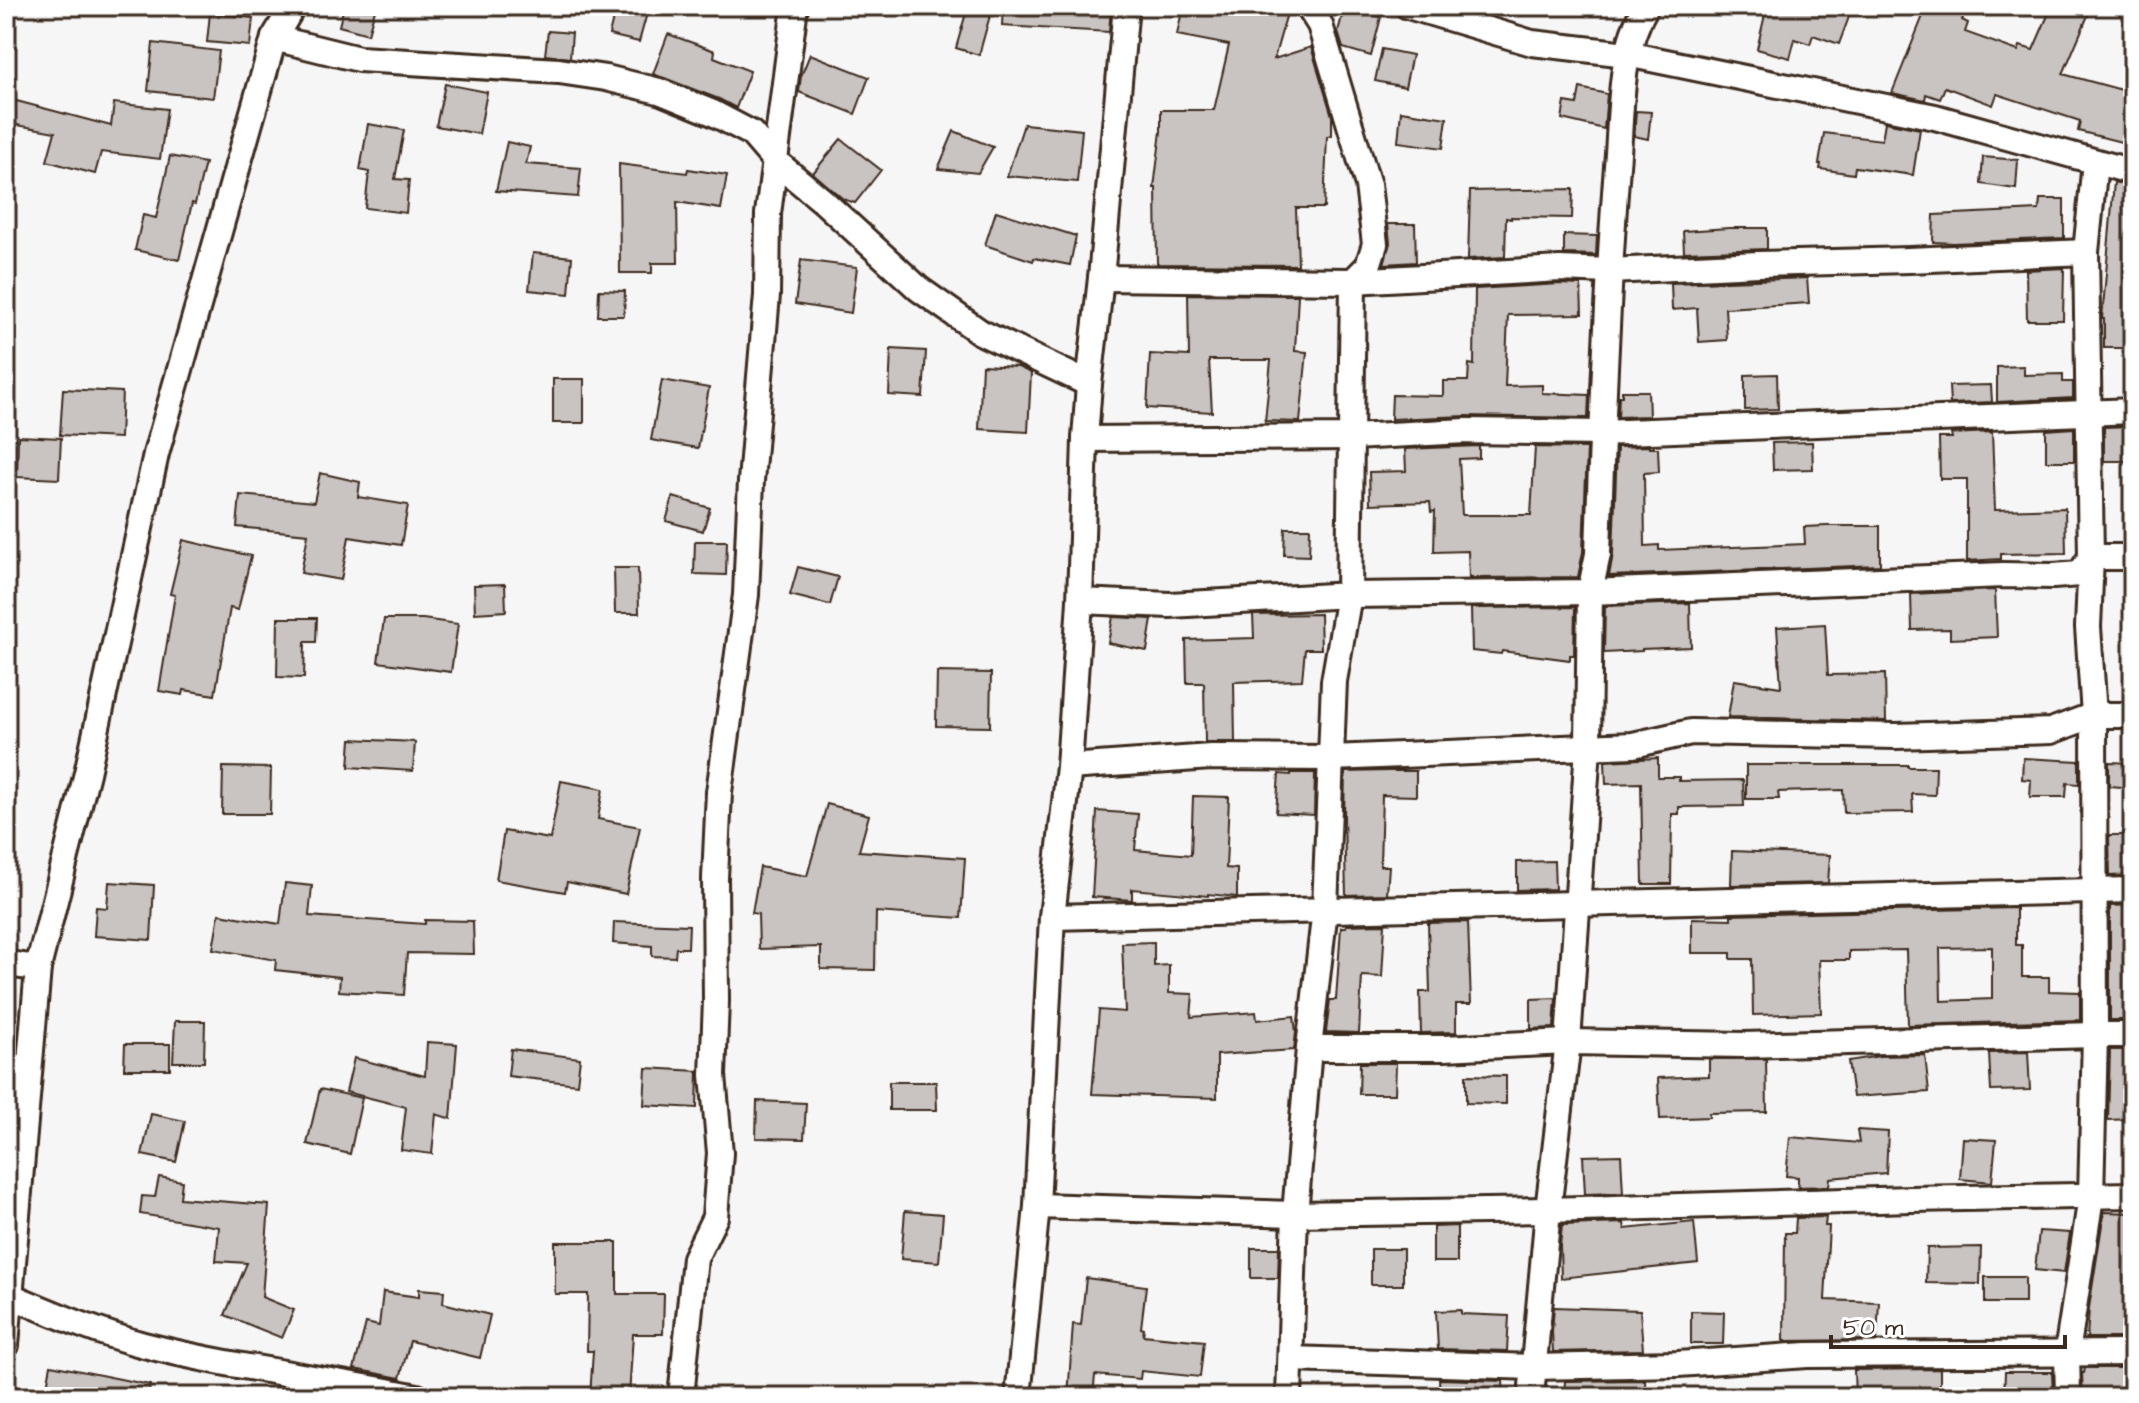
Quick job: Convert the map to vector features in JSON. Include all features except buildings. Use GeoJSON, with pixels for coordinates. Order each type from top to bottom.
{"type":"FeatureCollection","features":[{"type":"Feature","properties":{"kind":"street"},"geometry":{"type":"LineString","coordinates":[[6,1345],[38,968],[87,773],[156,454],[274,38],[293,6]]}},
{"type":"Feature","properties":{"kind":"street"},"geometry":{"type":"LineString","coordinates":[[681,1397],[695,1258],[715,1217],[720,1153],[713,1075],[719,792],[746,595],[751,481],[767,295],[768,214],[795,6]]}},
{"type":"Feature","properties":{"kind":"street"},"geometry":{"type":"LineString","coordinates":[[1018,1397],[1037,1206],[1052,917],[1069,767],[1089,384],[1126,6]]}},
{"type":"Feature","properties":{"kind":"street"},"geometry":{"type":"LineString","coordinates":[[1289,1397],[1295,1214],[1325,909],[1334,681],[1349,595],[1353,281],[1368,266],[1375,244],[1368,185],[1320,25],[1308,6]]}},
{"type":"Feature","properties":{"kind":"street"},"geometry":{"type":"LineString","coordinates":[[1408,6],[1532,43],[1627,54],[1935,117],[2133,172]]}},
{"type":"Feature","properties":{"kind":"street"},"geometry":{"type":"LineString","coordinates":[[1531,1397],[1548,1210],[1568,1042],[1588,747],[1590,592],[1598,554],[1609,271],[1627,54],[1646,6]]}},
{"type":"Feature","properties":{"kind":"street"},"geometry":{"type":"LineString","coordinates":[[274,38],[359,59],[559,71],[606,78],[659,91],[713,113],[751,133],[775,161],[919,289],[980,332],[1089,384]]}},
{"type":"Feature","properties":{"kind":"street"},"geometry":{"type":"LineString","coordinates":[[2068,1397],[2067,1353],[2091,1197],[2095,1035],[2094,715],[2088,627],[2091,557],[2086,252],[2095,162]]}},
{"type":"Feature","properties":{"kind":"street"},"geometry":{"type":"LineString","coordinates":[[1101,278],[1353,281],[1560,269],[1609,271],[2086,252]]}},
{"type":"Feature","properties":{"kind":"street"},"geometry":{"type":"LineString","coordinates":[[1085,439],[1352,437],[1466,431],[1602,433],[2133,411]]}},
{"type":"Feature","properties":{"kind":"street"},"geometry":{"type":"LineString","coordinates":[[2091,557],[2133,557]]}},
{"type":"Feature","properties":{"kind":"street"},"geometry":{"type":"LineString","coordinates":[[1080,601],[1170,605],[1349,595],[1590,592],[2003,575],[2053,576],[2080,574],[2091,557]]}},
{"type":"Feature","properties":{"kind":"street"},"geometry":{"type":"LineString","coordinates":[[1069,767],[1211,757],[1332,758],[1633,745],[1691,732],[1896,736],[2051,731],[2094,715],[2133,715]]}},
{"type":"Feature","properties":{"kind":"street"},"geometry":{"type":"LineString","coordinates":[[1052,917],[2133,890]]}},
{"type":"Feature","properties":{"kind":"street"},"geometry":{"type":"LineString","coordinates":[[6,964],[38,968]]}},
{"type":"Feature","properties":{"kind":"street"},"geometry":{"type":"LineString","coordinates":[[1309,1048],[1444,1048],[1568,1042],[1744,1045],[2133,1035]]}},
{"type":"Feature","properties":{"kind":"street"},"geometry":{"type":"LineString","coordinates":[[1037,1206],[1295,1214],[2133,1195]]}},
{"type":"Feature","properties":{"kind":"street"},"geometry":{"type":"LineString","coordinates":[[11,1296],[72,1321],[143,1344],[263,1370],[353,1383],[417,1397]]}},
{"type":"Feature","properties":{"kind":"street"},"geometry":{"type":"LineString","coordinates":[[1291,1359],[1533,1367],[1678,1364],[1807,1355],[2133,1353]]}}]}
